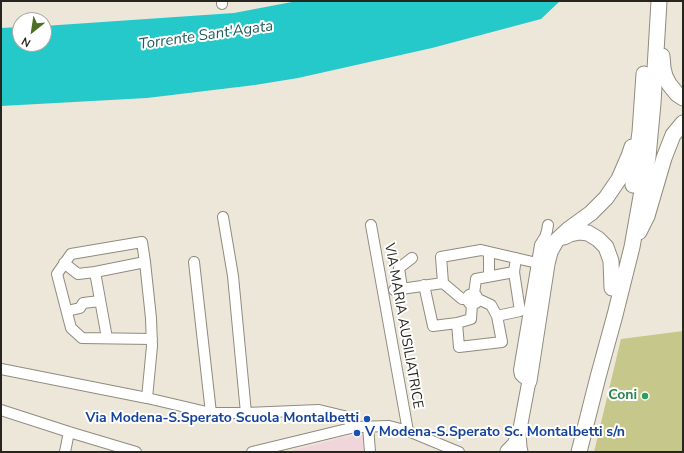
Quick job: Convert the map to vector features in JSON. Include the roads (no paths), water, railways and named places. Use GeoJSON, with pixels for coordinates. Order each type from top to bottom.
{"type":"FeatureCollection","features":[{"type":"Feature","properties":{"kind":"highway"},"geometry":{"type":"LineString","coordinates":[[569,452],[612,288],[631,199],[640,132],[648,1]]}},
{"type":"Feature","properties":{"kind":"highway"},"geometry":{"type":"LineString","coordinates":[[579,452],[632,247],[648,157],[659,1]]}},
{"type":"Feature","properties":{"kind":"highway"},"geometry":{"type":"LineString","coordinates":[[656,43],[661,54],[662,68],[665,76],[677,94],[683,98]]}},
{"type":"Feature","properties":{"kind":"highway"},"geometry":{"type":"LineString","coordinates":[[632,247],[647,216],[664,158],[673,135],[683,123]]}},
{"type":"Feature","properties":{"kind":"highway"},"geometry":{"type":"LineString","coordinates":[[529,381],[550,252],[556,241],[606,198],[618,179],[629,156],[633,140],[640,132]]}},
{"type":"Feature","properties":{"kind":"highway"},"geometry":{"type":"LineString","coordinates":[[556,241],[570,234],[580,232],[588,233],[598,239],[606,247],[612,261],[612,288]]}},
{"type":"Feature","properties":{"kind":"main road"},"geometry":{"type":"LineString","coordinates":[[521,452],[519,434],[529,381]]}},
{"type":"Feature","properties":{"kind":"main road"},"geometry":{"type":"LineString","coordinates":[[509,452],[519,434]]}},
{"type":"Feature","properties":{"kind":"street"},"geometry":{"type":"LineString","coordinates":[[223,217],[233,276],[246,413]]}},
{"type":"Feature","properties":{"kind":"street","name":"VIA MARIA AUSILIATRICE"},"geometry":{"type":"LineString","coordinates":[[371,225],[408,431]]}},
{"type":"Feature","properties":{"kind":"street"},"geometry":{"type":"LineString","coordinates":[[529,381],[520,375],[519,370],[540,245],[545,237],[548,225]]}},
{"type":"Feature","properties":{"kind":"street"},"geometry":{"type":"LineString","coordinates":[[147,398],[152,339],[142,242],[71,254],[57,274],[71,328],[82,338],[152,339]]}},
{"type":"Feature","properties":{"kind":"street"},"geometry":{"type":"LineString","coordinates":[[457,323],[460,347],[502,342],[497,316],[490,305],[473,299],[462,299],[443,283],[441,257],[482,250],[537,262]]}},
{"type":"Feature","properties":{"kind":"street"},"geometry":{"type":"LineString","coordinates":[[489,252],[489,276]]}},
{"type":"Feature","properties":{"kind":"street"},"geometry":{"type":"LineString","coordinates":[[412,258],[399,268],[398,289],[443,283]]}},
{"type":"Feature","properties":{"kind":"street"},"geometry":{"type":"LineString","coordinates":[[497,316],[520,310],[514,272],[516,258]]}},
{"type":"Feature","properties":{"kind":"street"},"geometry":{"type":"LineString","coordinates":[[64,263],[78,274],[145,262]]}},
{"type":"Feature","properties":{"kind":"street"},"geometry":{"type":"LineString","coordinates":[[194,262],[211,413]]}},
{"type":"Feature","properties":{"kind":"street"},"geometry":{"type":"LineString","coordinates":[[94,272],[107,338]]}},
{"type":"Feature","properties":{"kind":"street"},"geometry":{"type":"LineString","coordinates":[[424,285],[433,326],[457,323],[471,319],[476,278],[514,272]]}},
{"type":"Feature","properties":{"kind":"street"},"geometry":{"type":"LineString","coordinates":[[67,311],[80,308],[84,303],[100,301]]}},
{"type":"Feature","properties":{"kind":"street"},"geometry":{"type":"LineString","coordinates":[[1,369],[147,398],[211,413],[319,410],[344,416],[355,427]]}},
{"type":"Feature","properties":{"kind":"street"},"geometry":{"type":"LineString","coordinates":[[1,410],[136,452]]}},
{"type":"Feature","properties":{"kind":"street"},"geometry":{"type":"LineString","coordinates":[[368,426],[370,452]]}},
{"type":"Feature","properties":{"kind":"street"},"geometry":{"type":"LineString","coordinates":[[252,452],[280,449],[355,427],[389,426],[408,431],[459,452]]}},
{"type":"Feature","properties":{"kind":"street"},"geometry":{"type":"LineString","coordinates":[[65,452],[69,432]]}},
{"type":"Feature","properties":{"kind":"water","name":"Torrente Sant'Agata"},"geometry":{"type":"Polygon","coordinates":[[[297,1],[560,1],[541,19],[432,48],[298,78],[255,85],[147,98],[1,106],[1,28],[12,27],[12,52],[52,52],[52,25],[234,13],[297,1]]]}},
{"type":"Feature","properties":{"kind":"place","name":"Coni"},"geometry":{"type":"Point","coordinates":[645,396]}},
{"type":"Feature","properties":{"kind":"place","name":"Via Modena-S.Sperato Scuola Montalbetti"},"geometry":{"type":"Point","coordinates":[367,419]}},
{"type":"Feature","properties":{"kind":"place","name":"V Modena-S.Sperato Sc. Montalbetti s/n"},"geometry":{"type":"Point","coordinates":[357,433]}}]}
